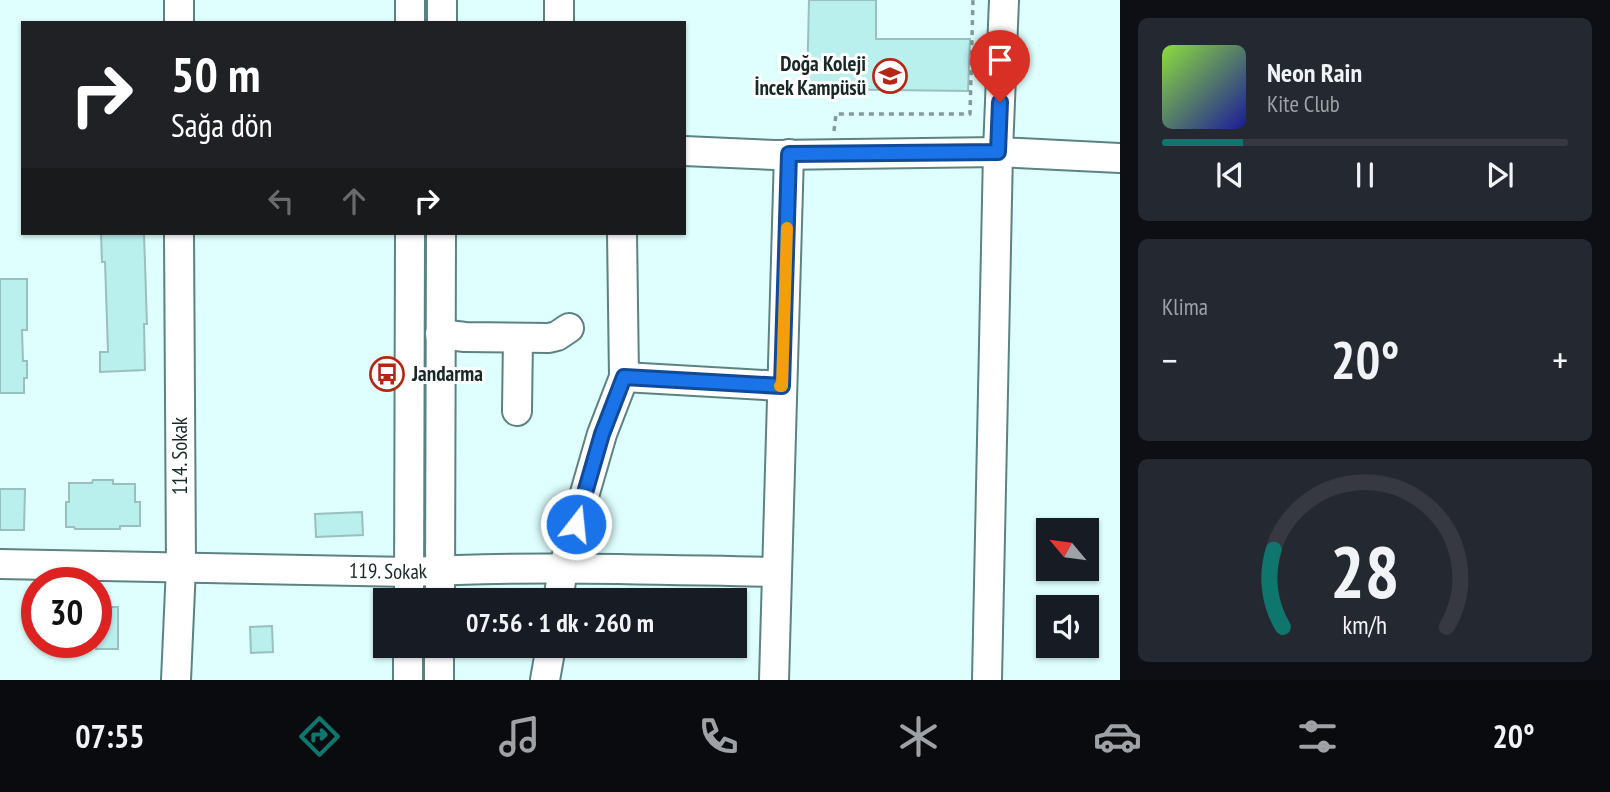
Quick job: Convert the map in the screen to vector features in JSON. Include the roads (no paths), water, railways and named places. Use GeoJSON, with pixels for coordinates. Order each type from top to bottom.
{"type":"FeatureCollection","features":[{"type":"Feature","properties":{"kind":"street"},"geometry":{"type":"LineString","coordinates":[[179,0],[179,21]]}},
{"type":"Feature","properties":{"kind":"street"},"geometry":{"type":"LineString","coordinates":[[410,0],[410,21]]}},
{"type":"Feature","properties":{"kind":"street"},"geometry":{"type":"LineString","coordinates":[[442,0],[442,21]]}},
{"type":"Feature","properties":{"kind":"street"},"geometry":{"type":"LineString","coordinates":[[559,0],[559,21]]}},
{"type":"Feature","properties":{"kind":"street"},"geometry":{"type":"LineString","coordinates":[[986,680],[1004,0]]}},
{"type":"Feature","properties":{"kind":"street"},"geometry":{"type":"LineString","coordinates":[[686,151],[789,154],[998,152],[1120,158]]}},
{"type":"Feature","properties":{"kind":"street"},"geometry":{"type":"LineString","coordinates":[[775,680],[789,154]]}},
{"type":"Feature","properties":{"kind":"street","name":"114. Sokak"},"geometry":{"type":"LineString","coordinates":[[176,680],[181,567],[179,235]]}},
{"type":"Feature","properties":{"kind":"street"},"geometry":{"type":"LineString","coordinates":[[409,588],[410,235]]}},
{"type":"Feature","properties":{"kind":"street"},"geometry":{"type":"LineString","coordinates":[[440,235],[440,588]]}},
{"type":"Feature","properties":{"kind":"street"},"geometry":{"type":"LineString","coordinates":[[560,588],[602,434],[624,377],[622,235]]}},
{"type":"Feature","properties":{"kind":"street"},"geometry":{"type":"LineString","coordinates":[[440,334],[549,338],[569,328]]}},
{"type":"Feature","properties":{"kind":"street"},"geometry":{"type":"LineString","coordinates":[[517,411],[518,338]]}},
{"type":"Feature","properties":{"kind":"street"},"geometry":{"type":"LineString","coordinates":[[624,377],[782,386]]}},
{"type":"Feature","properties":{"kind":"street","name":"119. Sokak"},"geometry":{"type":"LineString","coordinates":[[0,564],[409,572],[564,569],[777,572]]}},
{"type":"Feature","properties":{"kind":"street"},"geometry":{"type":"LineString","coordinates":[[408,658],[408,680]]}},
{"type":"Feature","properties":{"kind":"street"},"geometry":{"type":"LineString","coordinates":[[439,658],[439,680]]}},
{"type":"Feature","properties":{"kind":"street"},"geometry":{"type":"LineString","coordinates":[[545,680],[549,658]]}},
{"type":"Feature","properties":{"kind":"place","name":"Doğa Koleji İncek Kampüsü"},"geometry":{"type":"Point","coordinates":[890,76]}},
{"type":"Feature","properties":{"kind":"place","name":"Jandarma"},"geometry":{"type":"Point","coordinates":[387,374]}}]}
